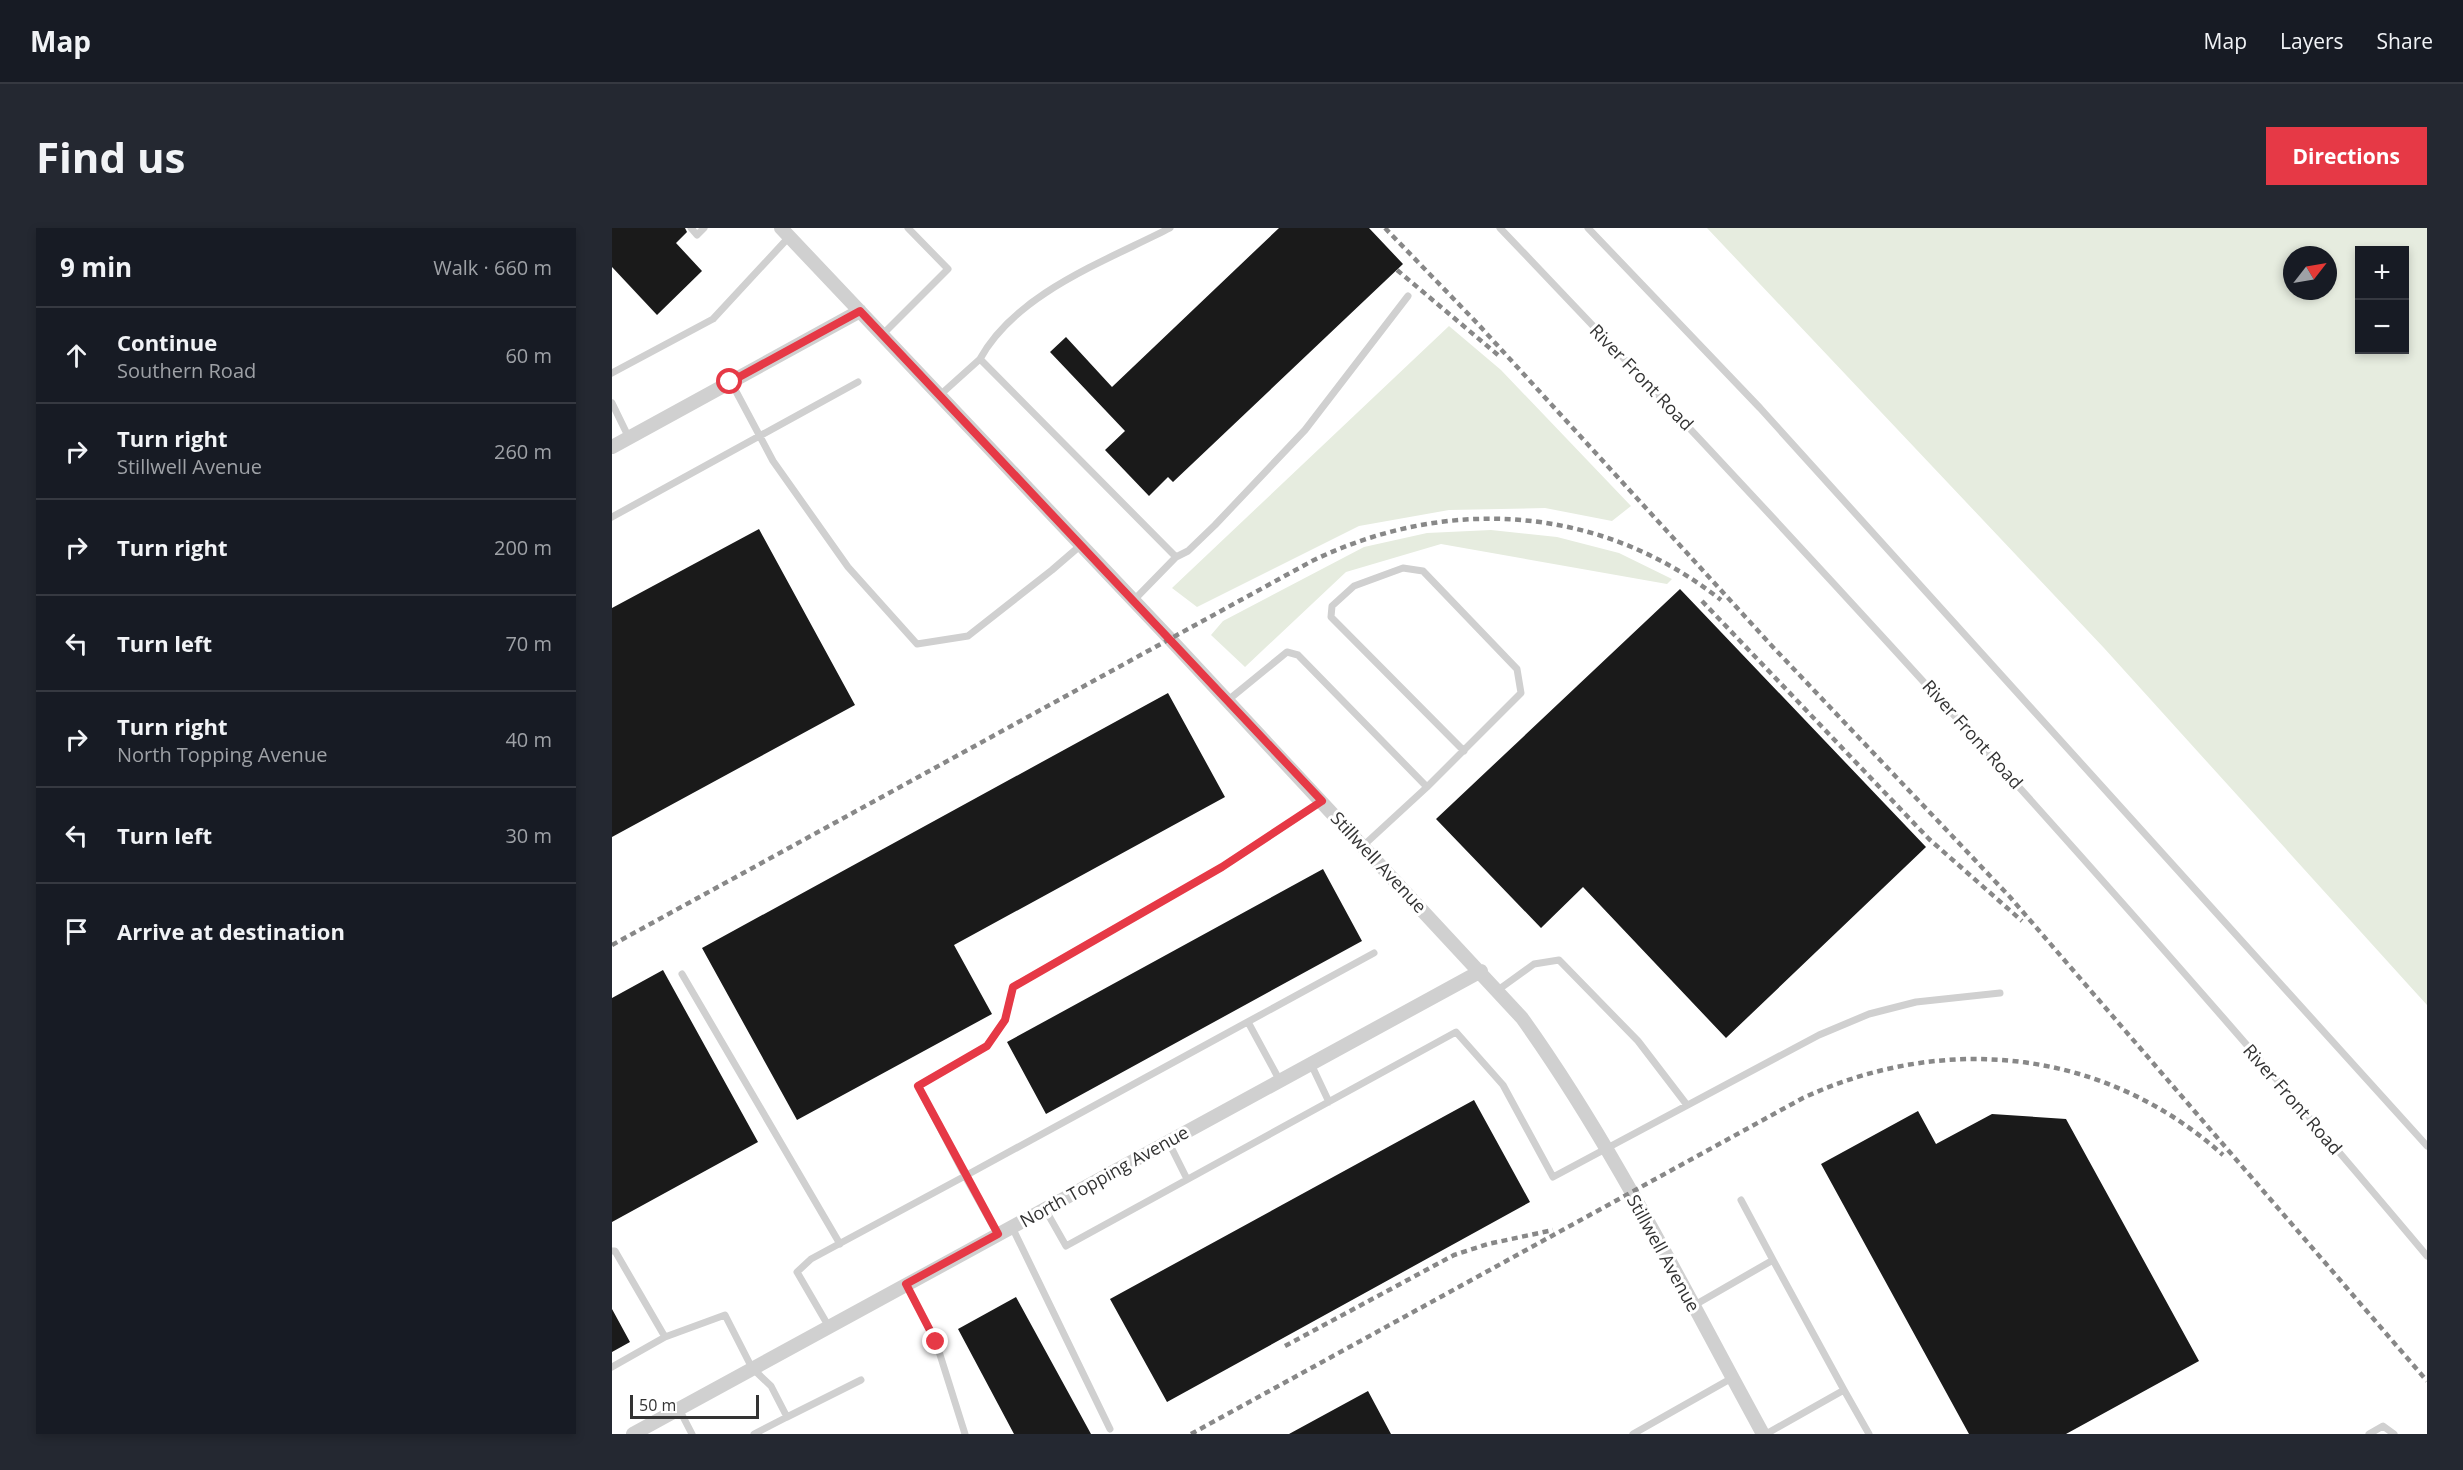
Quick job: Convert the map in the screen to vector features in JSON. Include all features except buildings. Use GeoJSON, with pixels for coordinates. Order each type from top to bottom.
{"type":"FeatureCollection","features":[{"type":"Feature","properties":{"kind":"street","name":"Stillwell Avenue"},"geometry":{"type":"LineString","coordinates":[[785,232],[1364,845],[1522,1018],[1555,1064],[1606,1150],[1764,1434]]}},
{"type":"Feature","properties":{"kind":"street"},"geometry":{"type":"LineString","coordinates":[[612,447],[860,311]]}},
{"type":"Feature","properties":{"kind":"street","name":"North Topping Avenue"},"geometry":{"type":"LineString","coordinates":[[633,1434],[1481,971]]}},
{"type":"Feature","properties":{"kind":"lane"},"geometry":{"type":"LineString","coordinates":[[690,228],[697,235],[704,228]]}},
{"type":"Feature","properties":{"kind":"lane"},"geometry":{"type":"LineString","coordinates":[[882,335],[948,269],[908,228]]}},
{"type":"Feature","properties":{"kind":"lane"},"geometry":{"type":"LineString","coordinates":[[940,395],[980,359],[990,340],[1016,314],[1044,293],[1170,228]]}},
{"type":"Feature","properties":{"kind":"lane","name":"River Front Road"},"geometry":{"type":"LineString","coordinates":[[1500,228],[1717,455],[1942,699],[2163,946],[2427,1256]]}},
{"type":"Feature","properties":{"kind":"lane"},"geometry":{"type":"LineString","coordinates":[[1588,228],[1768,417],[2427,1146]]}},
{"type":"Feature","properties":{"kind":"lane"},"geometry":{"type":"LineString","coordinates":[[612,373],[713,319],[785,232]]}},
{"type":"Feature","properties":{"kind":"lane"},"geometry":{"type":"LineString","coordinates":[[1134,600],[1176,558],[1188,552],[1305,430],[1408,296]]}},
{"type":"Feature","properties":{"kind":"lane"},"geometry":{"type":"LineString","coordinates":[[980,359],[1176,558]]}},
{"type":"Feature","properties":{"kind":"lane"},"geometry":{"type":"LineString","coordinates":[[730,382],[759,436],[848,567],[917,644],[968,636],[1052,570],[1081,544]]}},
{"type":"Feature","properties":{"kind":"lane"},"geometry":{"type":"LineString","coordinates":[[612,517],[858,382]]}},
{"type":"Feature","properties":{"kind":"lane"},"geometry":{"type":"LineString","coordinates":[[612,403],[629,438]]}},
{"type":"Feature","properties":{"kind":"lane"},"geometry":{"type":"LineString","coordinates":[[1364,845],[1427,787],[1464,751],[1521,693],[1517,669],[1423,571],[1402,568],[1354,586],[1332,606],[1331,617],[1464,751]]}},
{"type":"Feature","properties":{"kind":"lane"},"geometry":{"type":"LineString","coordinates":[[1227,701],[1287,652],[1298,655],[1427,787]]}},
{"type":"Feature","properties":{"kind":"lane"},"geometry":{"type":"LineString","coordinates":[[998,1234],[918,1086],[987,1046],[1005,1020],[1013,987],[1222,867],[1322,801]]}},
{"type":"Feature","properties":{"kind":"lane"},"geometry":{"type":"LineString","coordinates":[[829,1327],[797,1272],[811,1259],[1374,953]]}},
{"type":"Feature","properties":{"kind":"lane"},"geometry":{"type":"LineString","coordinates":[[1498,990],[1534,964],[1559,960],[1638,1041],[1687,1105]]}},
{"type":"Feature","properties":{"kind":"lane"},"geometry":{"type":"LineString","coordinates":[[682,974],[840,1244]]}},
{"type":"Feature","properties":{"kind":"lane"},"geometry":{"type":"LineString","coordinates":[[1045,1209],[1066,1246],[1456,1032],[1503,1085],[1553,1177],[1819,1035],[1869,1014],[1916,1002],[2000,993]]}},
{"type":"Feature","properties":{"kind":"lane"},"geometry":{"type":"LineString","coordinates":[[1248,1022],[1280,1080]]}},
{"type":"Feature","properties":{"kind":"lane"},"geometry":{"type":"LineString","coordinates":[[1311,1064],[1329,1102]]}},
{"type":"Feature","properties":{"kind":"lane"},"geometry":{"type":"LineString","coordinates":[[1168,1141],[1186,1179]]}},
{"type":"Feature","properties":{"kind":"lane"},"geometry":{"type":"LineString","coordinates":[[1741,1200],[1869,1434]]}},
{"type":"Feature","properties":{"kind":"lane"},"geometry":{"type":"LineString","coordinates":[[1012,1227],[1110,1429]]}},
{"type":"Feature","properties":{"kind":"lane"},"geometry":{"type":"LineString","coordinates":[[612,1251],[615,1251],[665,1337]]}},
{"type":"Feature","properties":{"kind":"lane"},"geometry":{"type":"LineString","coordinates":[[1693,1306],[1773,1260]]}},
{"type":"Feature","properties":{"kind":"lane"},"geometry":{"type":"LineString","coordinates":[[906,1284],[936,1342],[965,1434]]}},
{"type":"Feature","properties":{"kind":"lane"},"geometry":{"type":"LineString","coordinates":[[612,1366],[665,1337],[725,1315],[752,1368],[771,1386],[787,1417]]}},
{"type":"Feature","properties":{"kind":"lane"},"geometry":{"type":"LineString","coordinates":[[1633,1434],[1732,1378]]}},
{"type":"Feature","properties":{"kind":"lane"},"geometry":{"type":"LineString","coordinates":[[754,1434],[861,1380]]}},
{"type":"Feature","properties":{"kind":"lane"},"geometry":{"type":"LineString","coordinates":[[1764,1434],[1844,1390]]}},
{"type":"Feature","properties":{"kind":"lane"},"geometry":{"type":"LineString","coordinates":[[679,1409],[692,1434]]}},
{"type":"Feature","properties":{"kind":"lane"},"geometry":{"type":"LineString","coordinates":[[2369,1434],[2383,1426],[2394,1434]]}},
{"type":"Feature","properties":{"kind":"shaded area"},"geometry":{"type":"Polygon","coordinates":[[[1707,228],[2427,228],[2427,1005],[2104,648],[1707,228]]]}},
{"type":"Feature","properties":{"kind":"shaded area"},"geometry":{"type":"Polygon","coordinates":[[[1449,326],[1501,370],[1631,506],[1612,521],[1545,508],[1449,510],[1359,526],[1197,607],[1172,588],[1449,326]]]}},
{"type":"Feature","properties":{"kind":"shaded area"},"geometry":{"type":"Polygon","coordinates":[[[1491,530],[1557,537],[1619,553],[1672,579],[1667,584],[1441,544],[1346,572],[1245,667],[1211,635],[1223,621],[1364,547],[1427,533],[1491,530]]]}},
{"type":"Feature","properties":{"kind":"railway"},"geometry":{"type":"LineString","coordinates":[[1385,228],[1477,323],[1771,645],[2010,897],[2427,1381]]}},
{"type":"Feature","properties":{"kind":"railway"},"geometry":{"type":"LineString","coordinates":[[1397,270],[1498,355]]}},
{"type":"Feature","properties":{"kind":"railway"},"geometry":{"type":"LineString","coordinates":[[612,945],[1312,561],[1364,540],[1416,526],[1470,519],[1522,520],[1575,529],[1626,545],[1675,568],[1721,600]]}},
{"type":"Feature","properties":{"kind":"railway"},"geometry":{"type":"LineString","coordinates":[[1702,601],[1929,839],[2022,921]]}},
{"type":"Feature","properties":{"kind":"railway"},"geometry":{"type":"LineString","coordinates":[[1191,1434],[1803,1098],[1857,1077],[1912,1064],[1967,1059],[2022,1062],[2076,1073],[2128,1092],[2177,1119],[2223,1155]]}},
{"type":"Feature","properties":{"kind":"railway"},"geometry":{"type":"LineString","coordinates":[[1285,1346],[1454,1255],[1488,1244],[1553,1230]]}},
{"type":"Feature","properties":{"kind":"route"},"geometry":{"type":"LineString","coordinates":[[730,382],[860,311],[1322,801],[1222,867],[1013,987],[1005,1020],[987,1046],[918,1086],[998,1234],[906,1284],[936,1342]]}}]}
